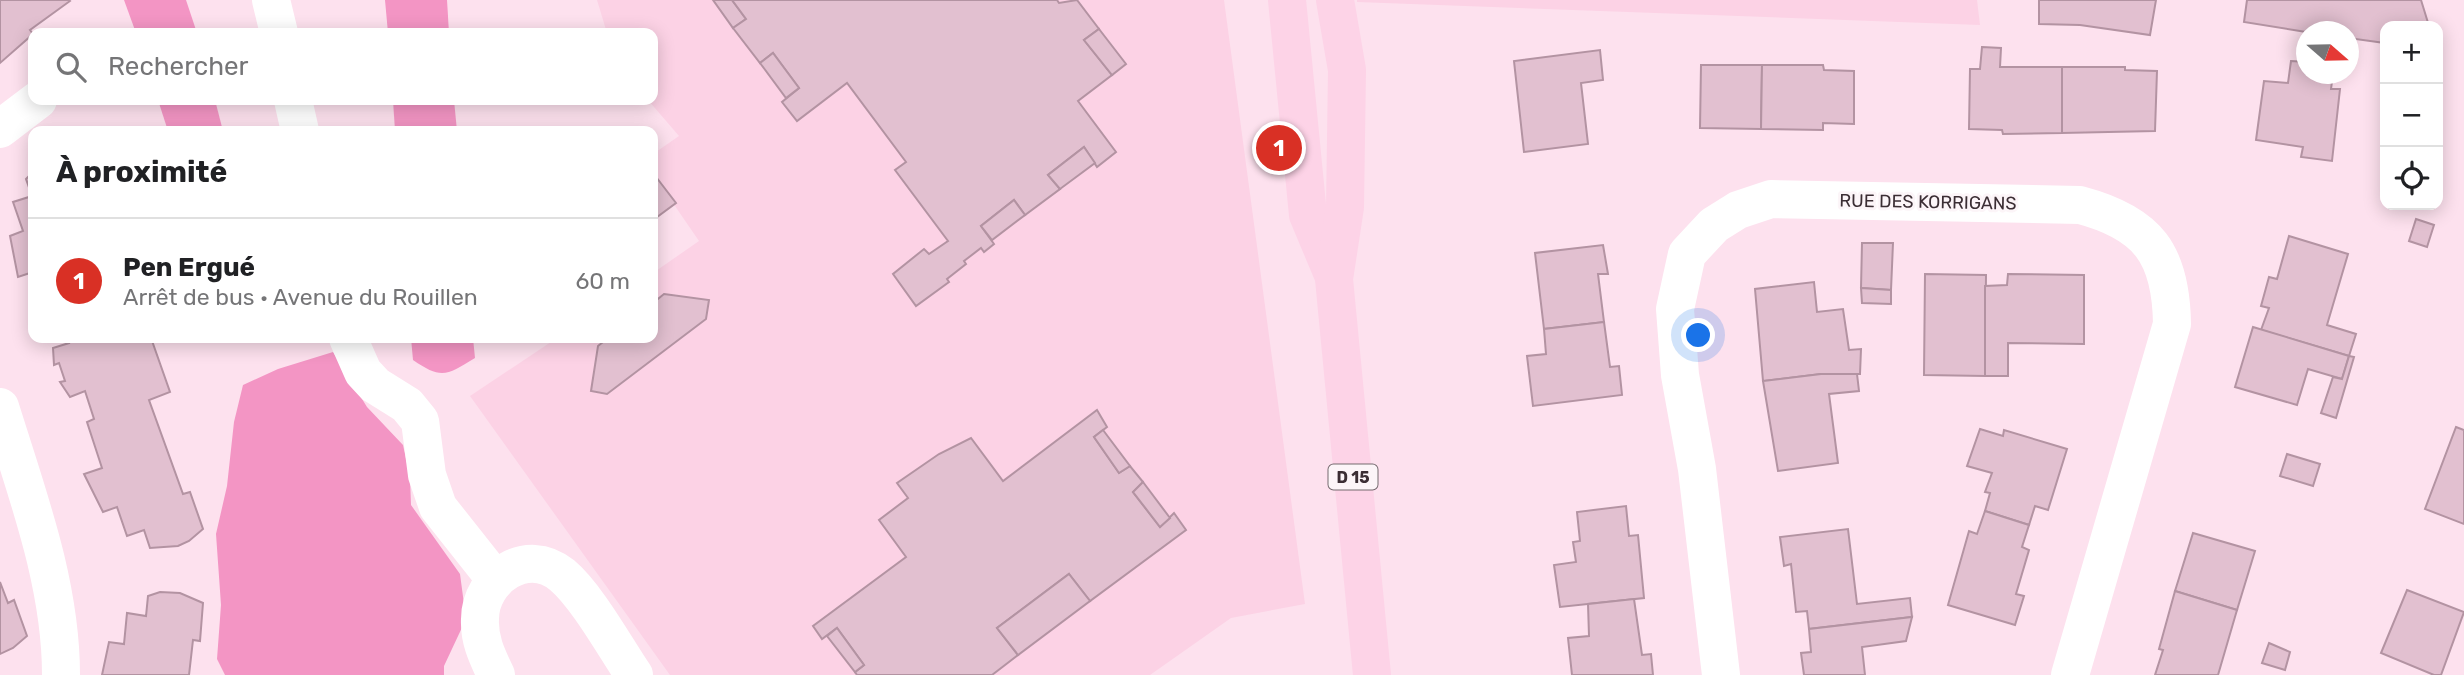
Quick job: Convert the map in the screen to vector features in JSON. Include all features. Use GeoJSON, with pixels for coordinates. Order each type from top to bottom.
{"type":"FeatureCollection","features":[{"type":"Feature","properties":{"kind":"main road","name":"D 15"},"geometry":{"type":"LineString","coordinates":[[1287,0],[1308,215],[1334,279]]}},
{"type":"Feature","properties":{"kind":"main road","name":"D 15"},"geometry":{"type":"LineString","coordinates":[[1335,0],[1347,70],[1345,207],[1334,279],[1372,675]]}},
{"type":"Feature","properties":{"kind":"street"},"geometry":{"type":"LineString","coordinates":[[271,0],[278,28]]}},
{"type":"Feature","properties":{"kind":"street"},"geometry":{"type":"LineString","coordinates":[[0,129],[31,105]]}},
{"type":"Feature","properties":{"kind":"street"},"geometry":{"type":"LineString","coordinates":[[294,105],[299,126]]}},
{"type":"Feature","properties":{"kind":"street","name":"RUE DES KORRIGANS"},"geometry":{"type":"LineString","coordinates":[[1721,675],[1697,470],[1680,374],[1675,309],[1687,254],[1714,225],[1738,211],[1772,199],[2080,205],[2113,214],[2133,227],[2163,263],[2172,289],[2172,324],[2070,675]]}},
{"type":"Feature","properties":{"kind":"street"},"geometry":{"type":"LineString","coordinates":[[350,343],[363,372],[375,385],[407,405],[420,421],[427,475],[438,507],[495,579]]}},
{"type":"Feature","properties":{"kind":"street"},"geometry":{"type":"LineString","coordinates":[[0,407],[42,543],[53,592],[52,674]]}},
{"type":"Feature","properties":{"kind":"street"},"geometry":{"type":"LineString","coordinates":[[496,675],[481,640],[480,617],[483,599],[495,579],[505,570],[522,565],[542,564],[561,574],[634,675]]}},
{"type":"Feature","properties":{"kind":"shaded area"},"geometry":{"type":"Polygon","coordinates":[[[124,0],[186,0],[195,28],[134,28],[124,0]]]}},
{"type":"Feature","properties":{"kind":"shaded area"},"geometry":{"type":"Polygon","coordinates":[[[385,0],[447,0],[449,28],[388,28],[385,0]]]}},
{"type":"Feature","properties":{"kind":"shaded area"},"geometry":{"type":"Polygon","coordinates":[[[597,0],[1224,0],[1305,604],[1231,618],[1150,675],[670,675],[470,396],[550,343],[658,343],[658,270],[699,241],[658,181],[658,151],[679,136],[652,105],[658,105],[658,28],[605,28],[597,0]]]}},
{"type":"Feature","properties":{"kind":"shaded area"},"geometry":{"type":"Polygon","coordinates":[[[1977,0],[1980,25],[1357,2],[1977,0]]]}},
{"type":"Feature","properties":{"kind":"shaded area"},"geometry":{"type":"Polygon","coordinates":[[[160,105],[216,105],[222,126],[166,126],[160,105]]]}},
{"type":"Feature","properties":{"kind":"shaded area"},"geometry":{"type":"Polygon","coordinates":[[[393,105],[454,105],[457,126],[395,126],[393,105]]]}},
{"type":"Feature","properties":{"kind":"shaded area"},"geometry":{"type":"Polygon","coordinates":[[[411,343],[474,343],[475,358],[444,373],[431,371],[413,360],[411,343]]]}},
{"type":"Feature","properties":{"kind":"shaded area"},"geometry":{"type":"Polygon","coordinates":[[[333,352],[367,407],[403,445],[410,477],[411,505],[460,574],[466,619],[444,666],[444,675],[225,675],[217,659],[221,605],[216,534],[227,486],[234,422],[243,385],[278,369],[333,352]]]}},
{"type":"Feature","properties":{"kind":"building"},"geometry":{"type":"Polygon","coordinates":[[[0,0],[70,1],[33,28],[28,28],[28,38],[0,63],[0,0]]]}},
{"type":"Feature","properties":{"kind":"building"},"geometry":{"type":"Polygon","coordinates":[[[713,0],[732,0],[746,19],[733,28],[713,0]]]}},
{"type":"Feature","properties":{"kind":"building"},"geometry":{"type":"Polygon","coordinates":[[[732,0],[1057,0],[1059,3],[1077,0],[1099,29],[1084,40],[1112,75],[1078,101],[1116,152],[1097,167],[1084,147],[1048,175],[1060,189],[1025,215],[1014,200],[981,226],[994,244],[984,252],[981,248],[964,261],[966,264],[947,279],[949,282],[916,306],[893,274],[924,249],[929,254],[948,241],[895,170],[906,162],[847,83],[797,121],[782,102],[799,88],[773,53],[760,63],[733,28],[746,19],[732,0]]]}},
{"type":"Feature","properties":{"kind":"building"},"geometry":{"type":"Polygon","coordinates":[[[2039,0],[2156,0],[2150,35],[2080,25],[2039,24],[2039,0]]]}},
{"type":"Feature","properties":{"kind":"building"},"geometry":{"type":"Polygon","coordinates":[[[2247,0],[2421,0],[2427,21],[2380,21],[2380,42],[2359,39],[2359,21],[2296,21],[2296,30],[2244,22],[2247,0]]]}},
{"type":"Feature","properties":{"kind":"building"},"geometry":{"type":"Polygon","coordinates":[[[1099,29],[1126,64],[1112,75],[1084,40],[1099,29]]]}},
{"type":"Feature","properties":{"kind":"building"},"geometry":{"type":"Polygon","coordinates":[[[1982,47],[2001,48],[2000,67],[2062,67],[2062,133],[2003,134],[2002,130],[1969,129],[1970,69],[1980,69],[1982,47]]]}},
{"type":"Feature","properties":{"kind":"building"},"geometry":{"type":"Polygon","coordinates":[[[1600,50],[1603,80],[1581,83],[1588,144],[1524,152],[1514,61],[1600,50]]]}},
{"type":"Feature","properties":{"kind":"building"},"geometry":{"type":"Polygon","coordinates":[[[773,53],[799,88],[786,98],[760,63],[773,53]]]}},
{"type":"Feature","properties":{"kind":"building"},"geometry":{"type":"Polygon","coordinates":[[[2291,61],[2296,61],[2296,84],[2332,84],[2331,89],[2340,89],[2332,161],[2301,157],[2303,147],[2256,140],[2264,81],[2288,83],[2291,61]]]}},
{"type":"Feature","properties":{"kind":"building"},"geometry":{"type":"Polygon","coordinates":[[[1701,65],[1762,65],[1761,129],[1700,128],[1701,65]]]}},
{"type":"Feature","properties":{"kind":"building"},"geometry":{"type":"Polygon","coordinates":[[[1762,65],[1823,65],[1824,70],[1854,71],[1854,124],[1823,123],[1823,130],[1761,129],[1762,65]]]}},
{"type":"Feature","properties":{"kind":"building"},"geometry":{"type":"Polygon","coordinates":[[[2062,67],[2125,67],[2125,70],[2157,71],[2155,131],[2062,133],[2062,67]]]}},
{"type":"Feature","properties":{"kind":"building"},"geometry":{"type":"Polygon","coordinates":[[[1084,147],[1095,163],[1060,189],[1048,175],[1084,147]]]}},
{"type":"Feature","properties":{"kind":"building"},"geometry":{"type":"Polygon","coordinates":[[[658,180],[676,203],[658,216],[658,180]]]}},
{"type":"Feature","properties":{"kind":"building"},"geometry":{"type":"Polygon","coordinates":[[[28,197],[28,274],[18,277],[10,236],[23,231],[13,202],[28,197]]]}},
{"type":"Feature","properties":{"kind":"building"},"geometry":{"type":"Polygon","coordinates":[[[1014,200],[1025,215],[992,240],[981,226],[1014,200]]]}},
{"type":"Feature","properties":{"kind":"building"},"geometry":{"type":"Polygon","coordinates":[[[2416,219],[2434,225],[2427,247],[2409,241],[2416,219]]]}},
{"type":"Feature","properties":{"kind":"building"},"geometry":{"type":"Polygon","coordinates":[[[2289,236],[2348,254],[2327,325],[2356,334],[2349,356],[2261,330],[2269,308],[2261,306],[2269,277],[2277,279],[2289,236]]]}},
{"type":"Feature","properties":{"kind":"building"},"geometry":{"type":"Polygon","coordinates":[[[1862,243],[1893,243],[1891,290],[1861,288],[1862,243]]]}},
{"type":"Feature","properties":{"kind":"building"},"geometry":{"type":"Polygon","coordinates":[[[1603,245],[1608,274],[1598,274],[1604,322],[1544,329],[1535,253],[1603,245]]]}},
{"type":"Feature","properties":{"kind":"building"},"geometry":{"type":"Polygon","coordinates":[[[1925,274],[1986,275],[1985,376],[1924,375],[1925,274]]]}},
{"type":"Feature","properties":{"kind":"building"},"geometry":{"type":"Polygon","coordinates":[[[2008,274],[2084,275],[2084,344],[2008,343],[2008,376],[1985,376],[1985,286],[2007,285],[2008,274]]]}},
{"type":"Feature","properties":{"kind":"building"},"geometry":{"type":"Polygon","coordinates":[[[1814,282],[1817,312],[1843,309],[1849,350],[1861,349],[1860,374],[1821,374],[1763,381],[1755,289],[1814,282]]]}},
{"type":"Feature","properties":{"kind":"building"},"geometry":{"type":"Polygon","coordinates":[[[1861,288],[1891,290],[1891,304],[1862,303],[1861,288]]]}},
{"type":"Feature","properties":{"kind":"building"},"geometry":{"type":"Polygon","coordinates":[[[664,294],[709,300],[706,319],[607,394],[591,391],[598,346],[602,343],[658,343],[658,299],[664,294]]]}},
{"type":"Feature","properties":{"kind":"building"},"geometry":{"type":"Polygon","coordinates":[[[1604,322],[1610,367],[1619,366],[1622,395],[1533,406],[1527,356],[1546,354],[1544,329],[1604,322]]]}},
{"type":"Feature","properties":{"kind":"building"},"geometry":{"type":"Polygon","coordinates":[[[2253,327],[2349,356],[2342,379],[2308,369],[2297,405],[2235,387],[2253,327]]]}},
{"type":"Feature","properties":{"kind":"building"},"geometry":{"type":"Polygon","coordinates":[[[69,343],[153,343],[170,392],[149,400],[183,494],[190,492],[203,529],[189,541],[178,546],[150,548],[144,530],[127,536],[117,507],[103,512],[84,474],[102,468],[87,422],[94,419],[85,391],[70,397],[60,382],[65,381],[59,363],[54,365],[53,348],[69,343]]]}},
{"type":"Feature","properties":{"kind":"building"},"geometry":{"type":"Polygon","coordinates":[[[2349,356],[2354,357],[2336,418],[2321,413],[2333,377],[2342,379],[2349,356]]]}},
{"type":"Feature","properties":{"kind":"building"},"geometry":{"type":"Polygon","coordinates":[[[1821,374],[1857,374],[1859,391],[1829,394],[1838,463],[1778,471],[1763,381],[1821,374]]]}},
{"type":"Feature","properties":{"kind":"building"},"geometry":{"type":"Polygon","coordinates":[[[1097,410],[1107,427],[1094,437],[1119,473],[1130,466],[1143,482],[1133,492],[1160,527],[1174,513],[1186,530],[1090,601],[1069,574],[997,628],[1018,655],[992,675],[857,675],[855,672],[864,665],[837,628],[822,639],[813,626],[906,557],[879,520],[908,498],[897,483],[939,454],[971,438],[1003,481],[1097,410]]]}},
{"type":"Feature","properties":{"kind":"building"},"geometry":{"type":"Polygon","coordinates":[[[2456,427],[2464,430],[2464,524],[2425,509],[2456,427]]]}},
{"type":"Feature","properties":{"kind":"building"},"geometry":{"type":"Polygon","coordinates":[[[1980,429],[2003,436],[2004,430],[2067,449],[2048,510],[2035,506],[2029,525],[1985,511],[1990,493],[1985,492],[1992,473],[1967,466],[1980,429]]]}},
{"type":"Feature","properties":{"kind":"building"},"geometry":{"type":"Polygon","coordinates":[[[1103,430],[1130,466],[1119,473],[1094,437],[1103,430]]]}},
{"type":"Feature","properties":{"kind":"building"},"geometry":{"type":"Polygon","coordinates":[[[2287,454],[2320,464],[2313,486],[2280,476],[2287,454]]]}},
{"type":"Feature","properties":{"kind":"building"},"geometry":{"type":"Polygon","coordinates":[[[1143,482],[1170,518],[1160,527],[1133,492],[1143,482]]]}},
{"type":"Feature","properties":{"kind":"building"},"geometry":{"type":"Polygon","coordinates":[[[1626,506],[1629,536],[1638,535],[1644,598],[1560,607],[1554,565],[1576,562],[1573,542],[1580,541],[1577,512],[1626,506]]]}},
{"type":"Feature","properties":{"kind":"building"},"geometry":{"type":"Polygon","coordinates":[[[1985,511],[2029,525],[2022,547],[2029,550],[2016,594],[2024,596],[2015,625],[1948,605],[1969,531],[1977,534],[1985,511]]]}},
{"type":"Feature","properties":{"kind":"building"},"geometry":{"type":"Polygon","coordinates":[[[1848,529],[1857,604],[1910,598],[1912,617],[1809,629],[1807,611],[1796,612],[1791,564],[1784,566],[1780,537],[1848,529]]]}},
{"type":"Feature","properties":{"kind":"building"},"geometry":{"type":"Polygon","coordinates":[[[2193,533],[2255,551],[2237,610],[2175,591],[2193,533]]]}},
{"type":"Feature","properties":{"kind":"building"},"geometry":{"type":"Polygon","coordinates":[[[1069,574],[1090,601],[1018,655],[997,628],[1069,574]]]}},
{"type":"Feature","properties":{"kind":"building"},"geometry":{"type":"Polygon","coordinates":[[[0,582],[8,603],[14,600],[27,636],[13,648],[0,654],[0,582]]]}},
{"type":"Feature","properties":{"kind":"building"},"geometry":{"type":"Polygon","coordinates":[[[2407,590],[2464,612],[2441,675],[2434,675],[2381,653],[2407,590]]]}},
{"type":"Feature","properties":{"kind":"building"},"geometry":{"type":"Polygon","coordinates":[[[2175,591],[2237,610],[2218,675],[2155,675],[2163,650],[2159,649],[2175,591]]]}},
{"type":"Feature","properties":{"kind":"building"},"geometry":{"type":"Polygon","coordinates":[[[160,592],[180,593],[203,603],[200,641],[193,640],[189,675],[102,675],[109,642],[124,644],[127,613],[146,616],[148,596],[160,592]]]}},
{"type":"Feature","properties":{"kind":"building"},"geometry":{"type":"Polygon","coordinates":[[[1634,599],[1642,655],[1651,654],[1653,675],[1572,675],[1568,638],[1589,636],[1588,604],[1634,599]]]}},
{"type":"Feature","properties":{"kind":"building"},"geometry":{"type":"Polygon","coordinates":[[[1912,617],[1906,641],[1862,647],[1865,675],[1804,675],[1801,653],[1811,652],[1809,629],[1912,617]]]}},
{"type":"Feature","properties":{"kind":"building"},"geometry":{"type":"Polygon","coordinates":[[[837,628],[864,665],[855,672],[827,636],[837,628]]]}},
{"type":"Feature","properties":{"kind":"building"},"geometry":{"type":"Polygon","coordinates":[[[2269,643],[2290,652],[2285,670],[2262,663],[2269,643]]]}},
{"type":"Feature","properties":{"kind":"place","name":"Pen Ergué"},"geometry":{"type":"Point","coordinates":[1279,148]}}]}
